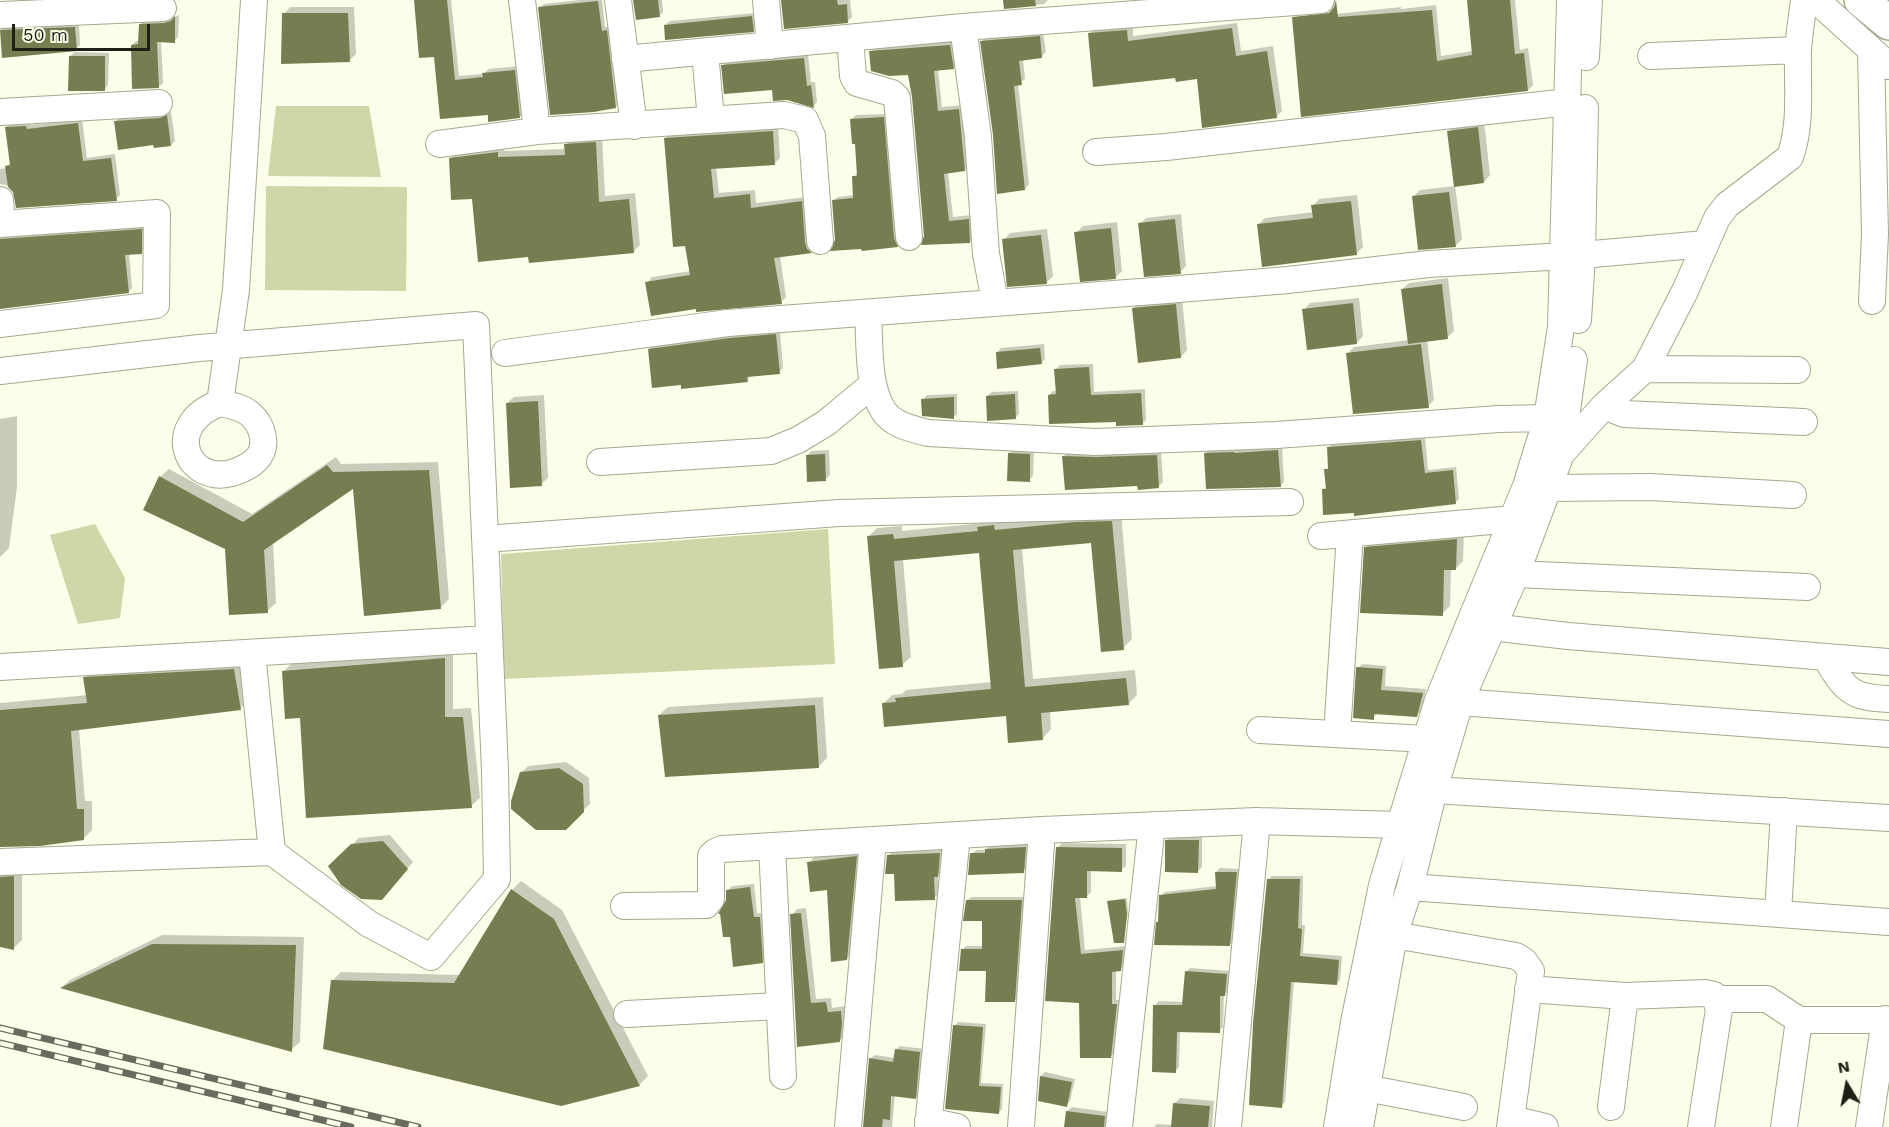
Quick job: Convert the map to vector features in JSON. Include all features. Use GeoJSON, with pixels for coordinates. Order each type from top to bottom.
{"type":"FeatureCollection","features":[{"type":"Feature","properties":{"kind":"highway"},"geometry":{"type":"LineString","coordinates":[[1861,0],[1889,23]]}},
{"type":"Feature","properties":{"kind":"street"},"geometry":{"type":"LineString","coordinates":[[220,403],[236,290],[254,0]]}},
{"type":"Feature","properties":{"kind":"street"},"geometry":{"type":"LineString","coordinates":[[522,0],[537,131]]}},
{"type":"Feature","properties":{"kind":"street"},"geometry":{"type":"LineString","coordinates":[[618,0],[634,126]]}},
{"type":"Feature","properties":{"kind":"street"},"geometry":{"type":"LineString","coordinates":[[766,0],[770,46]]}},
{"type":"Feature","properties":{"kind":"street"},"geometry":{"type":"LineString","coordinates":[[625,59],[963,27],[1321,0]]}},
{"type":"Feature","properties":{"kind":"street"},"geometry":{"type":"LineString","coordinates":[[1360,1127],[1395,935],[1410,887],[1412,827],[1427,739],[1438,700],[1468,626],[1505,570],[1548,488],[1561,454],[1578,333],[1568,102],[1570,0]]}},
{"type":"Feature","properties":{"kind":"street"},"geometry":{"type":"LineString","coordinates":[[1337,1127],[1354,1022],[1380,897],[1412,827],[1434,790],[1460,702],[1491,627],[1505,570],[1513,519],[1547,418],[1573,256],[1583,168],[1589,0]]}},
{"type":"Feature","properties":{"kind":"street"},"geometry":{"type":"LineString","coordinates":[[1561,454],[1605,406],[1646,369],[1685,291],[1717,218],[1727,205],[1790,157],[1798,96],[1798,50],[1804,0]]}},
{"type":"Feature","properties":{"kind":"street"},"geometry":{"type":"LineString","coordinates":[[1816,0],[1880,59],[1871,118],[1875,234],[1872,301]]}},
{"type":"Feature","properties":{"kind":"street"},"geometry":{"type":"LineString","coordinates":[[0,15],[163,8]]}},
{"type":"Feature","properties":{"kind":"street"},"geometry":{"type":"LineString","coordinates":[[963,27],[978,137],[986,254],[995,302]]}},
{"type":"Feature","properties":{"kind":"street"},"geometry":{"type":"LineString","coordinates":[[850,38],[853,76],[857,83],[892,93],[897,98],[909,237]]}},
{"type":"Feature","properties":{"kind":"street"},"geometry":{"type":"LineString","coordinates":[[1651,56],[1798,50]]}},
{"type":"Feature","properties":{"kind":"street"},"geometry":{"type":"LineString","coordinates":[[705,52],[711,120]]}},
{"type":"Feature","properties":{"kind":"street"},"geometry":{"type":"LineString","coordinates":[[1096,152],[1166,147],[1568,102]]}},
{"type":"Feature","properties":{"kind":"street"},"geometry":{"type":"LineString","coordinates":[[0,112],[159,103]]}},
{"type":"Feature","properties":{"kind":"street"},"geometry":{"type":"LineString","coordinates":[[439,144],[537,131],[784,115],[805,120],[812,136],[820,241]]}},
{"type":"Feature","properties":{"kind":"street"},"geometry":{"type":"LineString","coordinates":[[0,324],[156,305],[158,213],[1,216]]}},
{"type":"Feature","properties":{"kind":"street"},"geometry":{"type":"LineString","coordinates":[[505,353],[728,323],[1288,280],[1429,264],[1573,256],[1705,244]]}},
{"type":"Feature","properties":{"kind":"street"},"geometry":{"type":"LineString","coordinates":[[868,313],[873,384],[883,412],[903,427],[928,433],[1095,442],[1276,435],[1498,419],[1547,418]]}},
{"type":"Feature","properties":{"kind":"street"},"geometry":{"type":"LineString","coordinates":[[0,371],[228,346],[476,325],[497,879],[431,957],[369,924],[272,852],[0,862]]}},
{"type":"Feature","properties":{"kind":"street"},"geometry":{"type":"LineString","coordinates":[[1646,369],[1797,370]]}},
{"type":"Feature","properties":{"kind":"street"},"geometry":{"type":"LineString","coordinates":[[600,462],[771,451],[798,440],[826,423],[873,384]]}},
{"type":"Feature","properties":{"kind":"street"},"geometry":{"type":"LineString","coordinates":[[1605,406],[1624,414],[1804,422]]}},
{"type":"Feature","properties":{"kind":"street"},"geometry":{"type":"LineString","coordinates":[[1548,488],[1650,487],[1793,495]]}},
{"type":"Feature","properties":{"kind":"street"},"geometry":{"type":"LineString","coordinates":[[485,539],[839,513],[1290,502]]}},
{"type":"Feature","properties":{"kind":"street"},"geometry":{"type":"LineString","coordinates":[[1321,536],[1513,519]]}},
{"type":"Feature","properties":{"kind":"street"},"geometry":{"type":"LineString","coordinates":[[1337,734],[1350,534]]}},
{"type":"Feature","properties":{"kind":"street"},"geometry":{"type":"LineString","coordinates":[[1505,570],[1807,587]]}},
{"type":"Feature","properties":{"kind":"street"},"geometry":{"type":"LineString","coordinates":[[1491,627],[1568,636],[1889,662]]}},
{"type":"Feature","properties":{"kind":"street"},"geometry":{"type":"LineString","coordinates":[[0,667],[489,639]]}},
{"type":"Feature","properties":{"kind":"street"},"geometry":{"type":"LineString","coordinates":[[252,653],[272,852]]}},
{"type":"Feature","properties":{"kind":"street"},"geometry":{"type":"LineString","coordinates":[[1826,658],[1841,683],[1855,693],[1867,698],[1889,699]]}},
{"type":"Feature","properties":{"kind":"street"},"geometry":{"type":"LineString","coordinates":[[1460,702],[1889,734]]}},
{"type":"Feature","properties":{"kind":"street"},"geometry":{"type":"LineString","coordinates":[[1260,730],[1427,739]]}},
{"type":"Feature","properties":{"kind":"street"},"geometry":{"type":"LineString","coordinates":[[1434,790],[1889,818]]}},
{"type":"Feature","properties":{"kind":"street"},"geometry":{"type":"LineString","coordinates":[[1778,913],[1784,811]]}},
{"type":"Feature","properties":{"kind":"street"},"geometry":{"type":"LineString","coordinates":[[624,906],[706,905],[711,899],[711,856],[722,849],[1152,825],[1257,822],[1412,827]]}},
{"type":"Feature","properties":{"kind":"street"},"geometry":{"type":"LineString","coordinates":[[1228,1127],[1257,822]]}},
{"type":"Feature","properties":{"kind":"street"},"geometry":{"type":"LineString","coordinates":[[1119,1127],[1152,825]]}},
{"type":"Feature","properties":{"kind":"street"},"geometry":{"type":"LineString","coordinates":[[1021,1127],[1042,830]]}},
{"type":"Feature","properties":{"kind":"street"},"geometry":{"type":"LineString","coordinates":[[957,835],[928,1124],[957,1127]]}},
{"type":"Feature","properties":{"kind":"street"},"geometry":{"type":"LineString","coordinates":[[848,1127],[873,840]]}},
{"type":"Feature","properties":{"kind":"street"},"geometry":{"type":"LineString","coordinates":[[772,846],[783,1076]]}},
{"type":"Feature","properties":{"kind":"street"},"geometry":{"type":"LineString","coordinates":[[1410,887],[1889,922]]}},
{"type":"Feature","properties":{"kind":"street"},"geometry":{"type":"LineString","coordinates":[[1395,935],[1516,956],[1524,961],[1531,971],[1510,1123],[1545,1127]]}},
{"type":"Feature","properties":{"kind":"street"},"geometry":{"type":"LineString","coordinates":[[1528,989],[1625,996],[1706,993],[1714,995],[1719,1009],[1701,1127]]}},
{"type":"Feature","properties":{"kind":"street"},"geometry":{"type":"LineString","coordinates":[[1611,1107],[1625,996]]}},
{"type":"Feature","properties":{"kind":"street"},"geometry":{"type":"LineString","coordinates":[[1717,999],[1767,999],[1799,1020],[1887,1020],[1869,1127]]}},
{"type":"Feature","properties":{"kind":"street"},"geometry":{"type":"LineString","coordinates":[[627,1014],[779,1006]]}},
{"type":"Feature","properties":{"kind":"street"},"geometry":{"type":"LineString","coordinates":[[1784,1127],[1799,1020]]}},
{"type":"Feature","properties":{"kind":"street"},"geometry":{"type":"LineString","coordinates":[[1366,1088],[1464,1107]]}},
{"type":"Feature","properties":{"kind":"green space"},"geometry":{"type":"Polygon","coordinates":[[[276,106],[369,106],[381,177],[268,176],[276,106]]]}},
{"type":"Feature","properties":{"kind":"green space"},"geometry":{"type":"Polygon","coordinates":[[[266,186],[407,187],[406,291],[265,290],[266,186]]]}},
{"type":"Feature","properties":{"kind":"green space"},"geometry":{"type":"Polygon","coordinates":[[[95,524],[125,578],[120,618],[78,624],[50,535],[95,524]]]}},
{"type":"Feature","properties":{"kind":"green space"},"geometry":{"type":"Polygon","coordinates":[[[828,529],[835,664],[504,679],[501,554],[828,529]]]}},
{"type":"Feature","properties":{"kind":"building"},"geometry":{"type":"Polygon","coordinates":[[[414,0],[447,0],[455,80],[483,77],[482,73],[515,70],[520,118],[488,122],[488,115],[440,119],[434,57],[419,58],[414,0]]]}},
{"type":"Feature","properties":{"kind":"building"},"geometry":{"type":"Polygon","coordinates":[[[633,0],[658,0],[660,17],[636,20],[633,0]]]}},
{"type":"Feature","properties":{"kind":"building"},"geometry":{"type":"Polygon","coordinates":[[[781,0],[837,0],[838,5],[847,4],[848,23],[784,29],[781,0]]]}},
{"type":"Feature","properties":{"kind":"building"},"geometry":{"type":"Polygon","coordinates":[[[1003,0],[1035,0],[1036,6],[1004,9],[1003,0]]]}},
{"type":"Feature","properties":{"kind":"building"},"geometry":{"type":"Polygon","coordinates":[[[1336,0],[1338,17],[1432,10],[1437,61],[1472,55],[1467,0],[1510,0],[1515,54],[1524,53],[1528,91],[1301,117],[1292,17],[1329,13],[1336,0]]]}},
{"type":"Feature","properties":{"kind":"building"},"geometry":{"type":"Polygon","coordinates":[[[598,1],[602,31],[607,30],[616,108],[550,115],[538,7],[598,1]]]}},
{"type":"Feature","properties":{"kind":"building"},"geometry":{"type":"Polygon","coordinates":[[[282,13],[348,13],[350,62],[281,64],[282,13]]]}},
{"type":"Feature","properties":{"kind":"building"},"geometry":{"type":"Polygon","coordinates":[[[175,16],[175,43],[157,42],[159,88],[132,89],[131,45],[138,44],[139,24],[164,23],[171,21],[175,16]]]}},
{"type":"Feature","properties":{"kind":"building"},"geometry":{"type":"Polygon","coordinates":[[[752,16],[754,32],[665,40],[664,25],[752,16]]]}},
{"type":"Feature","properties":{"kind":"building"},"geometry":{"type":"Polygon","coordinates":[[[75,27],[77,51],[2,58],[0,30],[75,27]]]}},
{"type":"Feature","properties":{"kind":"building"},"geometry":{"type":"Polygon","coordinates":[[[1232,28],[1236,56],[1267,51],[1277,118],[1202,128],[1197,79],[1176,82],[1175,78],[1093,87],[1088,33],[1127,30],[1128,41],[1232,28]]]}},
{"type":"Feature","properties":{"kind":"building"},"geometry":{"type":"Polygon","coordinates":[[[1040,36],[1042,58],[1019,61],[1022,85],[1014,86],[1025,190],[997,194],[993,135],[980,41],[1040,36]]]}},
{"type":"Feature","properties":{"kind":"building"},"geometry":{"type":"Polygon","coordinates":[[[950,45],[954,69],[934,71],[938,111],[959,109],[965,171],[944,174],[949,221],[969,219],[970,243],[921,245],[924,236],[912,97],[908,75],[889,76],[871,71],[869,51],[950,45]]]}},
{"type":"Feature","properties":{"kind":"building"},"geometry":{"type":"Polygon","coordinates":[[[69,56],[105,56],[105,91],[68,91],[69,56]]]}},
{"type":"Feature","properties":{"kind":"building"},"geometry":{"type":"Polygon","coordinates":[[[804,58],[807,86],[811,85],[814,108],[787,100],[773,101],[772,90],[724,94],[721,65],[804,58]]]}},
{"type":"Feature","properties":{"kind":"building"},"geometry":{"type":"Polygon","coordinates":[[[167,115],[171,146],[154,148],[153,145],[118,150],[114,121],[160,118],[167,115]]]}},
{"type":"Feature","properties":{"kind":"building"},"geometry":{"type":"Polygon","coordinates":[[[884,117],[894,238],[898,247],[862,251],[861,249],[830,251],[835,240],[832,200],[853,198],[852,176],[857,176],[855,144],[852,144],[850,119],[884,117]]]}},
{"type":"Feature","properties":{"kind":"building"},"geometry":{"type":"Polygon","coordinates":[[[78,123],[83,161],[111,158],[117,201],[16,208],[13,192],[8,187],[5,166],[10,165],[5,127],[26,126],[27,129],[78,123]]]}},
{"type":"Feature","properties":{"kind":"building"},"geometry":{"type":"Polygon","coordinates":[[[1478,127],[1484,183],[1454,187],[1447,131],[1478,127]]]}},
{"type":"Feature","properties":{"kind":"building"},"geometry":{"type":"Polygon","coordinates":[[[773,131],[775,165],[711,169],[714,198],[750,194],[751,208],[802,201],[805,242],[807,249],[812,253],[774,258],[782,304],[696,312],[696,309],[651,316],[645,282],[690,275],[685,246],[673,247],[664,138],[773,131]]]}},
{"type":"Feature","properties":{"kind":"building"},"geometry":{"type":"Polygon","coordinates":[[[596,142],[599,202],[629,199],[634,253],[529,263],[528,257],[478,262],[472,199],[451,200],[449,158],[498,152],[498,157],[565,155],[564,144],[596,142]]]}},
{"type":"Feature","properties":{"kind":"building"},"geometry":{"type":"Polygon","coordinates":[[[1449,192],[1456,247],[1418,250],[1412,196],[1449,192]]]}},
{"type":"Feature","properties":{"kind":"building"},"geometry":{"type":"Polygon","coordinates":[[[1351,201],[1357,255],[1262,267],[1257,224],[1313,218],[1311,205],[1351,201]]]}},
{"type":"Feature","properties":{"kind":"building"},"geometry":{"type":"Polygon","coordinates":[[[1175,219],[1181,274],[1144,277],[1138,223],[1175,219]]]}},
{"type":"Feature","properties":{"kind":"building"},"geometry":{"type":"Polygon","coordinates":[[[1111,228],[1116,279],[1080,282],[1074,232],[1111,228]]]}},
{"type":"Feature","properties":{"kind":"building"},"geometry":{"type":"Polygon","coordinates":[[[142,229],[142,254],[125,255],[129,293],[0,309],[0,239],[142,229]]]}},
{"type":"Feature","properties":{"kind":"building"},"geometry":{"type":"Polygon","coordinates":[[[1041,235],[1047,284],[1007,287],[1002,239],[1041,235]]]}},
{"type":"Feature","properties":{"kind":"building"},"geometry":{"type":"Polygon","coordinates":[[[1442,284],[1448,339],[1408,344],[1401,289],[1442,284]]]}},
{"type":"Feature","properties":{"kind":"building"},"geometry":{"type":"Polygon","coordinates":[[[1353,303],[1357,344],[1307,350],[1302,309],[1353,303]]]}},
{"type":"Feature","properties":{"kind":"building"},"geometry":{"type":"Polygon","coordinates":[[[1176,304],[1181,358],[1138,363],[1132,308],[1176,304]]]}},
{"type":"Feature","properties":{"kind":"building"},"geometry":{"type":"Polygon","coordinates":[[[776,334],[780,374],[747,377],[748,382],[681,389],[681,385],[652,388],[648,349],[776,334]]]}},
{"type":"Feature","properties":{"kind":"building"},"geometry":{"type":"Polygon","coordinates":[[[1421,344],[1429,408],[1353,414],[1346,353],[1421,344]]]}},
{"type":"Feature","properties":{"kind":"building"},"geometry":{"type":"Polygon","coordinates":[[[1040,348],[1042,364],[997,369],[996,352],[1040,348]]]}},
{"type":"Feature","properties":{"kind":"building"},"geometry":{"type":"Polygon","coordinates":[[[1089,367],[1091,395],[1141,393],[1143,425],[1116,426],[1116,422],[1049,424],[1048,395],[1056,394],[1054,369],[1089,367]]]}},
{"type":"Feature","properties":{"kind":"building"},"geometry":{"type":"Polygon","coordinates":[[[1015,394],[1016,419],[987,421],[986,396],[1015,394]]]}},
{"type":"Feature","properties":{"kind":"building"},"geometry":{"type":"Polygon","coordinates":[[[954,397],[954,419],[922,416],[921,399],[954,397]]]}},
{"type":"Feature","properties":{"kind":"building"},"geometry":{"type":"Polygon","coordinates":[[[538,401],[542,486],[510,488],[506,403],[538,401]]]}},
{"type":"Feature","properties":{"kind":"building"},"geometry":{"type":"Polygon","coordinates":[[[1421,440],[1425,473],[1453,470],[1456,504],[1354,516],[1354,513],[1323,515],[1322,489],[1326,489],[1324,469],[1328,469],[1327,447],[1421,440]]]}},
{"type":"Feature","properties":{"kind":"building"},"geometry":{"type":"Polygon","coordinates":[[[1278,450],[1281,487],[1206,489],[1204,453],[1278,450]]]}},
{"type":"Feature","properties":{"kind":"building"},"geometry":{"type":"Polygon","coordinates":[[[1008,453],[1030,454],[1030,482],[1007,481],[1008,453]]]}},
{"type":"Feature","properties":{"kind":"building"},"geometry":{"type":"Polygon","coordinates":[[[825,454],[826,481],[807,482],[806,455],[825,454]]]}},
{"type":"Feature","properties":{"kind":"building"},"geometry":{"type":"Polygon","coordinates":[[[1157,455],[1159,488],[1138,490],[1137,486],[1065,490],[1062,456],[1157,455]]]}},
{"type":"Feature","properties":{"kind":"building"},"geometry":{"type":"Polygon","coordinates":[[[327,465],[333,472],[429,470],[441,609],[364,616],[353,489],[264,550],[268,613],[229,615],[225,549],[143,510],[159,476],[243,522],[327,465]]]}},
{"type":"Feature","properties":{"kind":"building"},"geometry":{"type":"Polygon","coordinates":[[[1112,521],[1124,650],[1101,652],[1091,543],[1013,550],[1025,687],[1126,678],[1129,705],[1041,713],[1043,740],[1008,743],[1006,716],[884,727],[882,703],[896,702],[895,698],[991,689],[979,553],[894,561],[903,667],[879,669],[867,536],[893,534],[894,539],[978,531],[977,527],[994,525],[995,530],[1075,522],[1112,521]]]}},
{"type":"Feature","properties":{"kind":"building"},"geometry":{"type":"Polygon","coordinates":[[[1457,539],[1456,570],[1444,570],[1443,616],[1360,613],[1364,547],[1457,539]]]}},
{"type":"Feature","properties":{"kind":"building"},"geometry":{"type":"Polygon","coordinates":[[[445,658],[445,717],[463,717],[472,808],[306,818],[300,718],[285,719],[282,671],[445,658]]]}},
{"type":"Feature","properties":{"kind":"building"},"geometry":{"type":"Polygon","coordinates":[[[1356,667],[1383,669],[1381,690],[1423,693],[1417,717],[1374,714],[1374,720],[1353,718],[1356,667]]]}},
{"type":"Feature","properties":{"kind":"building"},"geometry":{"type":"Polygon","coordinates":[[[234,669],[241,710],[71,731],[77,809],[84,809],[84,840],[40,846],[0,847],[0,710],[87,703],[83,677],[234,669]]]}},
{"type":"Feature","properties":{"kind":"building"},"geometry":{"type":"Polygon","coordinates":[[[815,705],[819,768],[665,777],[658,715],[815,705]]]}},
{"type":"Feature","properties":{"kind":"building"},"geometry":{"type":"Polygon","coordinates":[[[559,768],[583,784],[584,812],[566,830],[536,830],[511,809],[511,801],[520,772],[559,768]]]}},
{"type":"Feature","properties":{"kind":"building"},"geometry":{"type":"Polygon","coordinates":[[[1165,840],[1199,840],[1198,873],[1165,872],[1165,840]]]}},
{"type":"Feature","properties":{"kind":"building"},"geometry":{"type":"Polygon","coordinates":[[[383,841],[408,869],[382,900],[361,899],[341,885],[328,866],[351,844],[383,841]]]}},
{"type":"Feature","properties":{"kind":"building"},"geometry":{"type":"Polygon","coordinates":[[[1026,847],[1024,873],[968,875],[970,853],[985,853],[985,849],[1026,847]]]}},
{"type":"Feature","properties":{"kind":"building"},"geometry":{"type":"Polygon","coordinates":[[[1056,847],[1122,848],[1122,872],[1087,871],[1087,898],[1075,898],[1081,954],[1123,950],[1121,971],[1112,972],[1112,1004],[1117,1004],[1111,1058],[1080,1058],[1079,1003],[1045,1001],[1056,847]]]}},
{"type":"Feature","properties":{"kind":"building"},"geometry":{"type":"Polygon","coordinates":[[[940,853],[938,877],[934,877],[935,900],[895,901],[894,874],[885,874],[887,855],[940,853]]]}},
{"type":"Feature","properties":{"kind":"building"},"geometry":{"type":"Polygon","coordinates":[[[857,856],[847,960],[831,962],[827,890],[810,892],[807,862],[857,856]]]}},
{"type":"Feature","properties":{"kind":"building"},"geometry":{"type":"Polygon","coordinates":[[[1215,872],[1237,872],[1230,946],[1154,945],[1159,895],[1216,889],[1215,872]]]}},
{"type":"Feature","properties":{"kind":"building"},"geometry":{"type":"Polygon","coordinates":[[[14,876],[14,950],[0,947],[0,877],[14,876]]]}},
{"type":"Feature","properties":{"kind":"building"},"geometry":{"type":"Polygon","coordinates":[[[1267,879],[1300,879],[1298,928],[1302,929],[1300,956],[1339,960],[1337,985],[1291,982],[1282,1108],[1249,1105],[1253,1023],[1267,879]]]}},
{"type":"Feature","properties":{"kind":"building"},"geometry":{"type":"Polygon","coordinates":[[[750,887],[754,917],[760,917],[763,963],[733,967],[730,937],[723,937],[720,914],[718,914],[726,900],[726,890],[750,887]]]}},
{"type":"Feature","properties":{"kind":"building"},"geometry":{"type":"Polygon","coordinates":[[[511,889],[554,919],[640,1086],[561,1106],[323,1049],[331,980],[454,983],[511,889]]]}},
{"type":"Feature","properties":{"kind":"building"},"geometry":{"type":"Polygon","coordinates":[[[1125,899],[1127,915],[1124,943],[1114,943],[1107,901],[1125,899]]]}},
{"type":"Feature","properties":{"kind":"building"},"geometry":{"type":"Polygon","coordinates":[[[966,900],[1022,900],[1015,1002],[985,1002],[986,971],[959,971],[961,949],[982,949],[982,921],[963,921],[966,900]]]}},
{"type":"Feature","properties":{"kind":"building"},"geometry":{"type":"Polygon","coordinates":[[[801,913],[811,1003],[826,1002],[828,1012],[841,1011],[840,1042],[797,1047],[790,914],[801,913]]]}},
{"type":"Feature","properties":{"kind":"building"},"geometry":{"type":"Polygon","coordinates":[[[152,944],[296,945],[292,1052],[60,988],[152,944]]]}},
{"type":"Feature","properties":{"kind":"building"},"geometry":{"type":"Polygon","coordinates":[[[1185,971],[1227,974],[1225,996],[1220,996],[1220,1033],[1177,1032],[1176,1073],[1152,1072],[1153,1005],[1182,1005],[1185,971]]]}},
{"type":"Feature","properties":{"kind":"building"},"geometry":{"type":"Polygon","coordinates":[[[953,1025],[983,1027],[979,1086],[1001,1087],[999,1114],[945,1109],[953,1025]]]}},
{"type":"Feature","properties":{"kind":"building"},"geometry":{"type":"Polygon","coordinates":[[[895,1049],[920,1052],[916,1099],[891,1096],[890,1120],[883,1119],[882,1127],[863,1127],[869,1058],[893,1062],[895,1049]]]}},
{"type":"Feature","properties":{"kind":"building"},"geometry":{"type":"Polygon","coordinates":[[[1040,1076],[1072,1082],[1067,1107],[1038,1101],[1040,1076]]]}},
{"type":"Feature","properties":{"kind":"building"},"geometry":{"type":"Polygon","coordinates":[[[1173,1103],[1210,1106],[1208,1127],[1171,1127],[1173,1103]]]}},
{"type":"Feature","properties":{"kind":"building"},"geometry":{"type":"Polygon","coordinates":[[[1066,1111],[1105,1116],[1104,1127],[1064,1127],[1066,1111]]]}},
{"type":"Feature","properties":{"kind":"railway"},"geometry":{"type":"LineString","coordinates":[[0,1028],[418,1127]]}},
{"type":"Feature","properties":{"kind":"railway"},"geometry":{"type":"LineString","coordinates":[[0,1043],[351,1127]]}}]}
